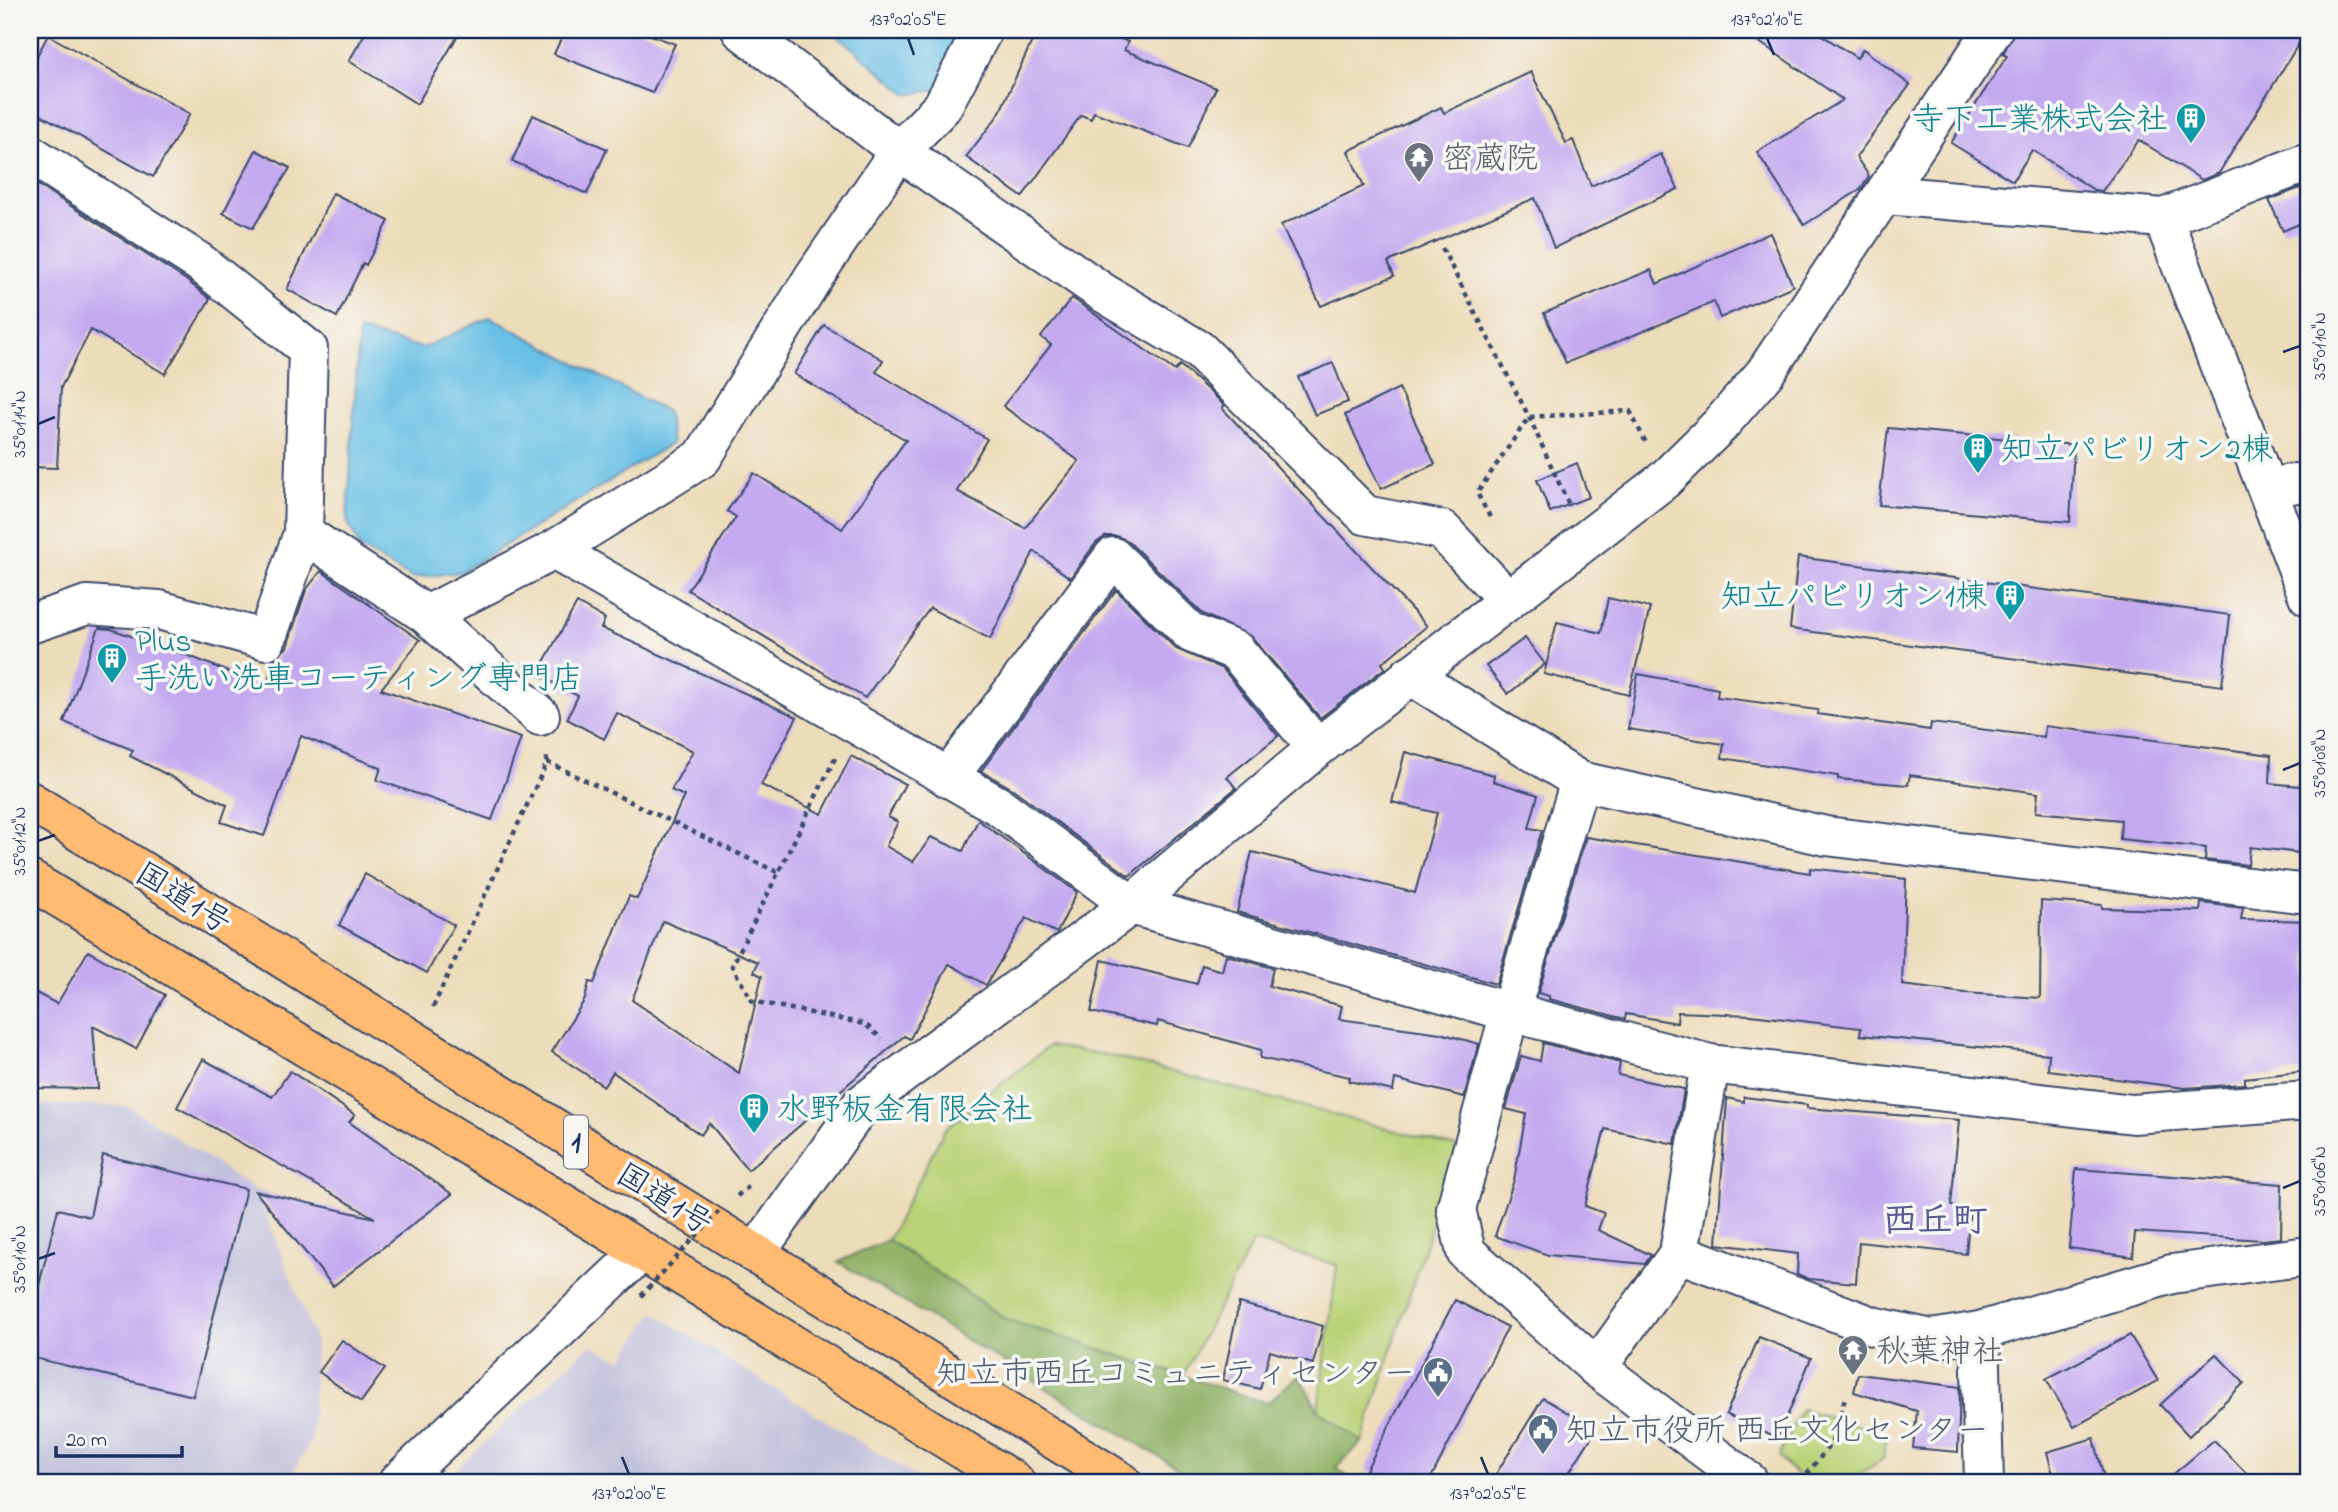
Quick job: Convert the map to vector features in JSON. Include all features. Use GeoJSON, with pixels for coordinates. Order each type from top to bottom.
{"type":"FeatureCollection","features":[{"type":"Feature","properties":{"kind":"highway","name":"国道1号"},"geometry":{"type":"LineString","coordinates":[[30,801],[1122,1482]]}},
{"type":"Feature","properties":{"kind":"highway","name":"国道1号"},"geometry":{"type":"LineString","coordinates":[[30,880],[642,1251],[1015,1482]]}},
{"type":"Feature","properties":{"kind":"street"},"geometry":{"type":"LineString","coordinates":[[741,30],[899,151],[1102,292],[1199,350],[1365,515],[1442,530],[1508,600]]}},
{"type":"Feature","properties":{"kind":"street"},"geometry":{"type":"LineString","coordinates":[[427,615],[554,550],[702,457],[813,278],[899,151],[942,107],[983,30]]}},
{"type":"Feature","properties":{"kind":"street"},"geometry":{"type":"LineString","coordinates":[[755,1254],[862,1104],[1131,905],[1317,748],[1664,480],[1719,426],[1765,373],[1993,30]]}},
{"type":"Feature","properties":{"kind":"street"},"geometry":{"type":"LineString","coordinates":[[30,154],[199,262],[308,349],[303,533],[266,640],[159,610],[87,605],[30,624]]}},
{"type":"Feature","properties":{"kind":"street"},"geometry":{"type":"LineString","coordinates":[[1885,195],[2163,218],[2308,162]]}},
{"type":"Feature","properties":{"kind":"street"},"geometry":{"type":"LineString","coordinates":[[2163,218],[2308,596]]}},
{"type":"Feature","properties":{"kind":"street"},"geometry":{"type":"LineString","coordinates":[[2268,488],[2308,481]]}},
{"type":"Feature","properties":{"kind":"street"},"geometry":{"type":"LineString","coordinates":[[303,533],[427,615],[540,716]]}},
{"type":"Feature","properties":{"kind":"street"},"geometry":{"type":"LineString","coordinates":[[554,550],[1000,807],[1131,905],[1510,1013],[1710,1064],[2133,1114],[2308,1101]]}},
{"type":"Feature","properties":{"kind":"street"},"geometry":{"type":"LineString","coordinates":[[948,778],[1114,557],[1191,633],[1236,651],[1317,748]]}},
{"type":"Feature","properties":{"kind":"street"},"geometry":{"type":"LineString","coordinates":[[1410,675],[1580,781],[1826,836],[2308,894]]}},
{"type":"Feature","properties":{"kind":"street"},"geometry":{"type":"LineString","coordinates":[[1580,781],[1510,1013],[1456,1209],[1466,1252],[1597,1367],[1749,1482]]}},
{"type":"Feature","properties":{"kind":"street"},"geometry":{"type":"LineString","coordinates":[[1597,1367],[1679,1253],[1710,1064]]}},
{"type":"Feature","properties":{"kind":"street"},"geometry":{"type":"LineString","coordinates":[[398,1482],[642,1251]]}},
{"type":"Feature","properties":{"kind":"street"},"geometry":{"type":"LineString","coordinates":[[1679,1253],[1872,1326],[1932,1339],[1980,1331],[2172,1274],[2308,1256]]}},
{"type":"Feature","properties":{"kind":"street"},"geometry":{"type":"LineString","coordinates":[[1980,1331],[1984,1482]]}},
{"type":"Feature","properties":{"kind":"path"},"geometry":{"type":"LineString","coordinates":[[1442,248],[1529,417],[1586,542]]}},
{"type":"Feature","properties":{"kind":"path"},"geometry":{"type":"LineString","coordinates":[[1529,417],[1630,411],[1664,480]]}},
{"type":"Feature","properties":{"kind":"path"},"geometry":{"type":"LineString","coordinates":[[1496,528],[1477,493],[1529,417]]}},
{"type":"Feature","properties":{"kind":"path"},"geometry":{"type":"LineString","coordinates":[[416,1042],[547,762],[540,716]]}},
{"type":"Feature","properties":{"kind":"path"},"geometry":{"type":"LineString","coordinates":[[853,722],[732,966],[752,1001],[866,1024],[912,1065]]}},
{"type":"Feature","properties":{"kind":"path"},"geometry":{"type":"LineString","coordinates":[[547,762],[779,873]]}},
{"type":"Feature","properties":{"kind":"path"},"geometry":{"type":"LineString","coordinates":[[641,1296],[722,1208]]}},
{"type":"Feature","properties":{"kind":"path"},"geometry":{"type":"LineString","coordinates":[[1801,1482],[1832,1442],[1845,1398]]}},
{"type":"Feature","properties":{"kind":"shaded area"},"geometry":{"type":"Polygon","coordinates":[[[30,1105],[128,1106],[256,1190],[315,1340],[312,1439],[287,1482],[30,1482],[30,1105]]]}},
{"type":"Feature","properties":{"kind":"shaded area"},"geometry":{"type":"Polygon","coordinates":[[[654,1313],[924,1482],[442,1482],[590,1345],[622,1360],[654,1313]]]}},
{"type":"Feature","properties":{"kind":"green space"},"geometry":{"type":"Polygon","coordinates":[[[1049,1046],[1108,1055],[1457,1147],[1362,1442],[1318,1410],[1337,1265],[1253,1241],[1183,1376],[1008,1320],[888,1240],[945,1129],[1049,1046]]]}},
{"type":"Feature","properties":{"kind":"green space"},"geometry":{"type":"Polygon","coordinates":[[[888,1240],[1008,1320],[1267,1403],[1299,1375],[1318,1410],[1362,1442],[1336,1468],[1355,1482],[1201,1482],[838,1262],[888,1240]]]}},
{"type":"Feature","properties":{"kind":"green space"},"geometry":{"type":"Polygon","coordinates":[[[1801,1409],[1887,1434],[1883,1459],[1846,1482],[1803,1482],[1779,1457],[1801,1409]]]}},
{"type":"Feature","properties":{"kind":"water"},"geometry":{"type":"Polygon","coordinates":[[[831,30],[972,30],[959,85],[908,95],[831,30]]]}},
{"type":"Feature","properties":{"kind":"water"},"geometry":{"type":"Polygon","coordinates":[[[490,317],[667,412],[672,443],[461,572],[412,578],[360,548],[347,520],[359,331],[423,348],[490,317]]]}},
{"type":"Feature","properties":{"kind":"building"},"geometry":{"type":"Polygon","coordinates":[[[367,30],[461,30],[417,104],[349,61],[367,30]]]}},
{"type":"Feature","properties":{"kind":"building"},"geometry":{"type":"Polygon","coordinates":[[[565,30],[638,30],[675,44],[652,93],[554,54],[565,30]]]}},
{"type":"Feature","properties":{"kind":"building"},"geometry":{"type":"Polygon","coordinates":[[[1037,30],[1102,30],[1128,42],[1124,50],[1216,88],[1188,148],[1094,112],[1091,119],[1081,115],[1022,197],[966,157],[999,114],[1037,30]]]}},
{"type":"Feature","properties":{"kind":"building"},"geometry":{"type":"Polygon","coordinates":[[[1742,30],[1814,30],[1857,58],[1863,49],[1910,85],[1856,157],[1869,176],[1861,189],[1804,225],[1757,152],[1843,100],[1742,30]]]}},
{"type":"Feature","properties":{"kind":"building"},"geometry":{"type":"Polygon","coordinates":[[[2015,30],[2307,30],[2219,173],[2202,180],[2139,140],[2102,191],[2094,190],[2032,150],[2013,181],[1951,143],[2007,56],[2003,54],[2015,30]]]}},
{"type":"Feature","properties":{"kind":"building"},"geometry":{"type":"Polygon","coordinates":[[[48,35],[190,114],[153,177],[30,109],[30,69],[48,35]]]}},
{"type":"Feature","properties":{"kind":"building"},"geometry":{"type":"Polygon","coordinates":[[[1531,72],[1566,143],[1573,140],[1591,186],[1661,154],[1678,189],[1554,248],[1535,198],[1388,262],[1394,276],[1321,306],[1281,225],[1364,186],[1348,151],[1441,107],[1444,113],[1531,72]]]}},
{"type":"Feature","properties":{"kind":"building"},"geometry":{"type":"Polygon","coordinates":[[[533,115],[607,149],[587,194],[512,161],[533,115]]]}},
{"type":"Feature","properties":{"kind":"building"},"geometry":{"type":"Polygon","coordinates":[[[256,150],[290,168],[253,228],[223,213],[256,150]]]}},
{"type":"Feature","properties":{"kind":"building"},"geometry":{"type":"Polygon","coordinates":[[[30,180],[186,280],[210,299],[165,374],[91,330],[61,387],[57,468],[30,467],[30,180]]]}},
{"type":"Feature","properties":{"kind":"building"},"geometry":{"type":"Polygon","coordinates":[[[2308,185],[2308,220],[2283,231],[2269,200],[2308,185]]]}},
{"type":"Feature","properties":{"kind":"building"},"geometry":{"type":"Polygon","coordinates":[[[333,193],[389,221],[366,265],[363,263],[337,317],[287,289],[333,193]]]}},
{"type":"Feature","properties":{"kind":"building"},"geometry":{"type":"Polygon","coordinates":[[[1770,233],[1793,286],[1720,318],[1714,302],[1566,363],[1544,313],[1651,270],[1657,284],[1770,233]]]}},
{"type":"Feature","properties":{"kind":"building"},"geometry":{"type":"Polygon","coordinates":[[[1072,298],[1175,371],[1180,365],[1218,399],[1224,406],[1222,408],[1427,626],[1382,663],[1385,668],[1320,718],[1252,637],[1203,614],[1128,541],[1117,536],[1106,536],[1096,543],[1070,578],[1034,551],[990,639],[930,608],[865,698],[688,590],[736,517],[727,511],[754,473],[842,529],[906,440],[794,374],[824,325],[883,360],[876,372],[987,439],[957,491],[1025,528],[1079,461],[1003,406],[1051,345],[1041,337],[1072,298]]]}},
{"type":"Feature","properties":{"kind":"building"},"geometry":{"type":"Polygon","coordinates":[[[1333,363],[1348,402],[1315,415],[1298,377],[1333,363]]]}},
{"type":"Feature","properties":{"kind":"building"},"geometry":{"type":"Polygon","coordinates":[[[1399,388],[1435,464],[1381,489],[1345,415],[1399,388]]]}},
{"type":"Feature","properties":{"kind":"building","name":"知立パビリオン2棟"},"geometry":{"type":"Polygon","coordinates":[[[1888,428],[2074,445],[2070,522],[1879,505],[1888,428]]]}},
{"type":"Feature","properties":{"kind":"building"},"geometry":{"type":"Polygon","coordinates":[[[1577,463],[1589,497],[1550,512],[1537,480],[1577,463]]]}},
{"type":"Feature","properties":{"kind":"building","name":"知立パビリオン1棟"},"geometry":{"type":"Polygon","coordinates":[[[1798,557],[2230,615],[2222,686],[1790,629],[1798,557]]]}},
{"type":"Feature","properties":{"kind":"building"},"geometry":{"type":"Polygon","coordinates":[[[321,571],[420,640],[381,689],[521,738],[492,820],[377,780],[381,768],[301,736],[264,836],[221,822],[227,805],[130,756],[133,750],[64,722],[99,628],[111,629],[189,656],[266,687],[275,659],[287,647],[306,590],[321,571]]]}},
{"type":"Feature","properties":{"kind":"building"},"geometry":{"type":"Polygon","coordinates":[[[1116,590],[1176,649],[1223,669],[1278,736],[1227,777],[1236,788],[1129,876],[1013,789],[981,771],[1116,590]]]}},
{"type":"Feature","properties":{"kind":"building"},"geometry":{"type":"Polygon","coordinates":[[[1608,598],[1650,608],[1629,695],[1544,674],[1557,622],[1601,633],[1608,598]]]}},
{"type":"Feature","properties":{"kind":"building"},"geometry":{"type":"Polygon","coordinates":[[[577,603],[605,619],[601,628],[797,717],[761,785],[822,814],[851,756],[905,784],[888,817],[898,822],[886,846],[913,862],[931,837],[963,851],[978,820],[1077,892],[1057,933],[1026,918],[986,985],[949,964],[910,1039],[904,1036],[748,1170],[709,1123],[701,1135],[613,1072],[604,1086],[552,1052],[585,999],[589,982],[594,983],[629,896],[637,899],[684,796],[671,790],[693,751],[617,713],[604,739],[567,719],[578,696],[537,674],[577,603]],[[663,921],[632,1000],[739,1073],[762,976],[754,972],[758,962],[663,921]]]}},
{"type":"Feature","properties":{"kind":"building"},"geometry":{"type":"Polygon","coordinates":[[[1525,638],[1545,664],[1508,694],[1486,666],[1525,638]]]}},
{"type":"Feature","properties":{"kind":"building"},"geometry":{"type":"Polygon","coordinates":[[[1638,674],[1718,689],[1717,697],[1818,710],[1817,714],[1930,730],[1931,723],[2044,737],[2045,726],[2271,755],[2270,783],[2308,787],[2308,854],[2250,847],[2248,865],[2205,860],[2206,848],[2120,839],[2121,820],[2036,812],[2038,793],[1910,775],[1908,785],[1838,779],[1838,776],[1722,758],[1724,744],[1628,729],[1638,674]]]}},
{"type":"Feature","properties":{"kind":"building"},"geometry":{"type":"Polygon","coordinates":[[[1405,752],[1494,775],[1493,781],[1538,795],[1529,828],[1542,830],[1496,984],[1237,912],[1252,852],[1415,893],[1437,813],[1392,802],[1405,752]]]}},
{"type":"Feature","properties":{"kind":"building"},"geometry":{"type":"Polygon","coordinates":[[[1586,837],[1810,873],[1810,868],[1906,879],[1902,985],[1965,993],[2040,998],[2041,901],[2102,905],[2102,908],[2200,911],[2201,903],[2243,908],[2241,919],[2308,921],[2308,1071],[2245,1078],[2245,1084],[2185,1088],[2048,1070],[2049,1054],[1860,1035],[1861,1028],[1751,1015],[1678,1012],[1677,1023],[1626,1014],[1625,1019],[1549,999],[1549,996],[1538,993],[1586,837]]]}},
{"type":"Feature","properties":{"kind":"building"},"geometry":{"type":"Polygon","coordinates":[[[365,874],[454,925],[427,973],[339,925],[365,874]]]}},
{"type":"Feature","properties":{"kind":"building"},"geometry":{"type":"Polygon","coordinates":[[[88,951],[165,995],[136,1049],[93,1026],[98,1089],[30,1088],[30,990],[57,1004],[88,951]]]}},
{"type":"Feature","properties":{"kind":"building"},"geometry":{"type":"Polygon","coordinates":[[[1226,955],[1273,968],[1269,986],[1342,1006],[1339,1019],[1440,1033],[1479,1044],[1464,1097],[1395,1079],[1393,1091],[1349,1081],[1350,1077],[1260,1058],[1261,1050],[1158,1021],[1157,1026],[1091,1012],[1102,960],[1197,984],[1202,965],[1222,971],[1226,955]]]}},
{"type":"Feature","properties":{"kind":"building"},"geometry":{"type":"Polygon","coordinates":[[[1543,1043],[1620,1063],[1618,1075],[1684,1089],[1675,1144],[1605,1129],[1585,1206],[1604,1213],[1598,1230],[1651,1255],[1645,1264],[1548,1255],[1495,1236],[1514,1180],[1526,1114],[1506,1109],[1521,1056],[1540,1061],[1543,1043]]]}},
{"type":"Feature","properties":{"kind":"building"},"geometry":{"type":"Polygon","coordinates":[[[203,1059],[272,1097],[290,1071],[355,1115],[349,1122],[452,1194],[333,1286],[255,1191],[375,1218],[177,1107],[203,1059]]]}},
{"type":"Feature","properties":{"kind":"building"},"geometry":{"type":"Polygon","coordinates":[[[1744,1097],[1807,1105],[1807,1108],[1959,1120],[1951,1206],[1970,1209],[1966,1254],[1859,1242],[1856,1283],[1809,1279],[1797,1274],[1798,1254],[1717,1244],[1727,1098],[1744,1102],[1744,1097]]]}},
{"type":"Feature","properties":{"kind":"building"},"geometry":{"type":"Polygon","coordinates":[[[103,1155],[246,1189],[193,1396],[30,1357],[30,1321],[58,1209],[90,1217],[103,1155]]]}},
{"type":"Feature","properties":{"kind":"building"},"geometry":{"type":"Polygon","coordinates":[[[2076,1169],[2282,1184],[2281,1238],[2263,1240],[2135,1232],[2133,1257],[2069,1248],[2076,1169]]]}},
{"type":"Feature","properties":{"kind":"building","name":"知立市西丘コミュニティセンター"},"geometry":{"type":"Polygon","coordinates":[[[1455,1300],[1508,1327],[1429,1482],[1389,1482],[1366,1470],[1455,1300]]]}},
{"type":"Feature","properties":{"kind":"building"},"geometry":{"type":"Polygon","coordinates":[[[1239,1303],[1323,1326],[1313,1364],[1270,1351],[1260,1389],[1223,1380],[1239,1303]]]}},
{"type":"Feature","properties":{"kind":"building"},"geometry":{"type":"Polygon","coordinates":[[[2130,1335],[2158,1381],[2074,1427],[2046,1379],[2130,1335]]]}},
{"type":"Feature","properties":{"kind":"building"},"geometry":{"type":"Polygon","coordinates":[[[1759,1337],[1811,1358],[1778,1439],[1726,1414],[1759,1337]]]}},
{"type":"Feature","properties":{"kind":"building"},"geometry":{"type":"Polygon","coordinates":[[[342,1340],[385,1369],[361,1402],[319,1372],[342,1340]]]}},
{"type":"Feature","properties":{"kind":"building"},"geometry":{"type":"Polygon","coordinates":[[[2216,1354],[2244,1383],[2189,1436],[2160,1405],[2216,1354]]]}},
{"type":"Feature","properties":{"kind":"building"},"geometry":{"type":"Polygon","coordinates":[[[1858,1374],[1960,1387],[1958,1452],[1913,1448],[1917,1411],[1854,1392],[1858,1374]]]}},
{"type":"Feature","properties":{"kind":"building","name":"知立市役所 西丘文化センター"},"geometry":{"type":"Polygon","coordinates":[[[1543,1398],[1596,1430],[1563,1482],[1491,1482],[1543,1398]]]}},
{"type":"Feature","properties":{"kind":"building"},"geometry":{"type":"Polygon","coordinates":[[[2094,1438],[2105,1482],[2055,1482],[2047,1452],[2094,1438]]]}},
{"type":"Feature","properties":{"kind":"building"},"geometry":{"type":"Polygon","coordinates":[[[2214,1440],[2255,1482],[2164,1482],[2214,1440]]]}},
{"type":"Feature","properties":{"kind":"place","name":"寺下工業株式会社"},"geometry":{"type":"Point","coordinates":[2191,145]}},
{"type":"Feature","properties":{"kind":"place","name":"密蔵院"},"geometry":{"type":"Point","coordinates":[1419,184]}},
{"type":"Feature","properties":{"kind":"place","name":"知立パビリオン2棟"},"geometry":{"type":"Point","coordinates":[1978,475]}},
{"type":"Feature","properties":{"kind":"place","name":"知立パビリオン1棟"},"geometry":{"type":"Point","coordinates":[2010,622]}},
{"type":"Feature","properties":{"kind":"place","name":"Plus 手洗い洗車コーティング専門店"},"geometry":{"type":"Point","coordinates":[112,685]}},
{"type":"Feature","properties":{"kind":"place","name":"水野板金有限会社"},"geometry":{"type":"Point","coordinates":[754,1135]}},
{"type":"Feature","properties":{"kind":"place","name":"秋葉神社"},"geometry":{"type":"Point","coordinates":[1853,1377]}},
{"type":"Feature","properties":{"kind":"place","name":"知立市西丘コミュニティセンター"},"geometry":{"type":"Point","coordinates":[1438,1399]}},
{"type":"Feature","properties":{"kind":"place","name":"知立市役所 西丘文化センター"},"geometry":{"type":"Point","coordinates":[1543,1456]}},
{"type":"Feature","properties":{"kind":"district","name":"西丘町"},"geometry":{"type":"Point","coordinates":[1935,1219]}}]}
